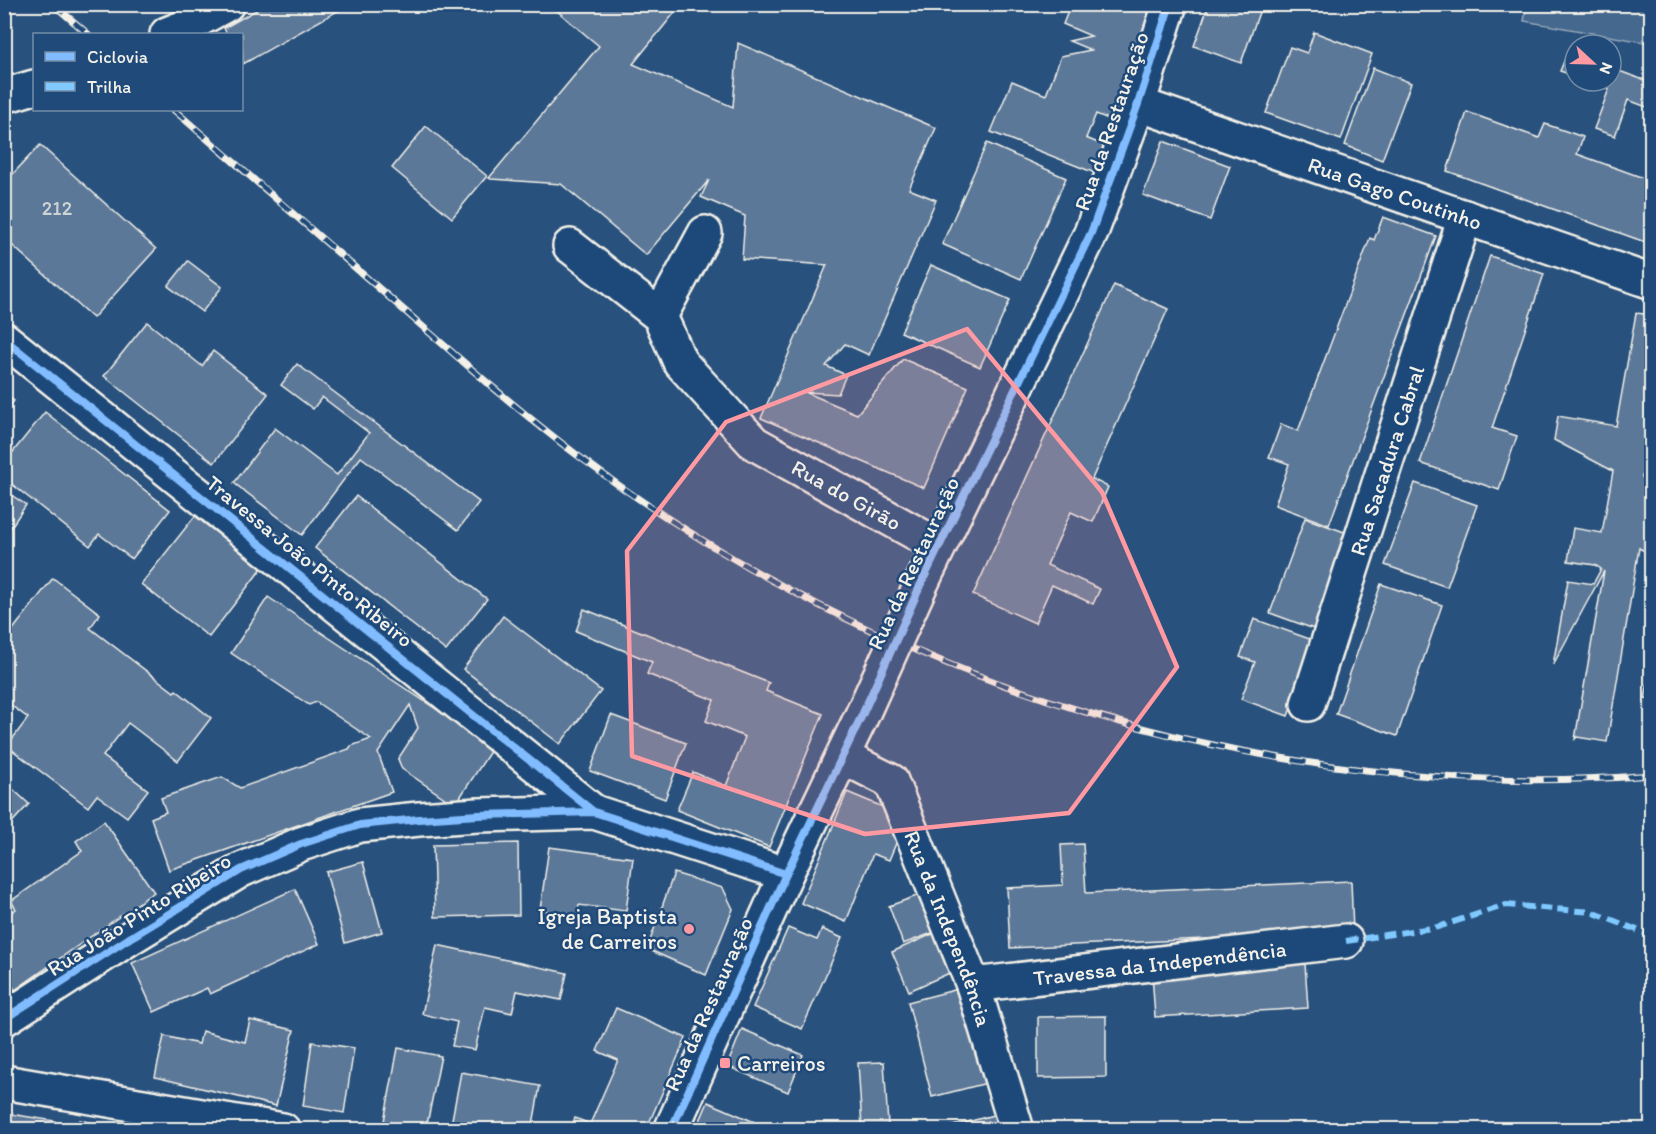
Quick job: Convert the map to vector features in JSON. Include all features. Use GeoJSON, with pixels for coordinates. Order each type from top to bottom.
{"type":"FeatureCollection","features":[{"type":"Feature","properties":{"kind":"street"},"geometry":{"type":"LineString","coordinates":[[177,30],[227,4]]}},
{"type":"Feature","properties":{"kind":"street","name":"Rua da Restauração"},"geometry":{"type":"LineString","coordinates":[[671,1130],[786,874],[843,757],[922,582],[1091,233],[1138,104],[1170,4]]}},
{"type":"Feature","properties":{"kind":"street","name":"Rua Gago Coutinho"},"geometry":{"type":"LineString","coordinates":[[1138,104],[1652,282]]}},
{"type":"Feature","properties":{"kind":"street","name":"Rua Sacadura Cabral"},"geometry":{"type":"LineString","coordinates":[[1308,704],[1465,218]]}},
{"type":"Feature","properties":{"kind":"street"},"geometry":{"type":"LineString","coordinates":[[570,246],[660,316],[705,234]]}},
{"type":"Feature","properties":{"kind":"street","name":"Rua do Girão"},"geometry":{"type":"LineString","coordinates":[[660,316],[681,362],[754,442],[939,546]]}},
{"type":"Feature","properties":{"kind":"street","name":"Travessa João Pinto Ribeiro"},"geometry":{"type":"LineString","coordinates":[[4,339],[594,812]]}},
{"type":"Feature","properties":{"kind":"street","name":"Rua da Independência"},"geometry":{"type":"LineString","coordinates":[[843,757],[891,781],[973,985],[1017,1130]]}},
{"type":"Feature","properties":{"kind":"street","name":"Rua João Pinto Ribeiro"},"geometry":{"type":"LineString","coordinates":[[4,1019],[241,870],[301,844],[360,825],[430,818],[594,812],[786,874]]}},
{"type":"Feature","properties":{"kind":"street","name":"Travessa da Independência"},"geometry":{"type":"LineString","coordinates":[[973,985],[1346,941]]}},
{"type":"Feature","properties":{"kind":"street"},"geometry":{"type":"LineString","coordinates":[[4,1082],[283,1130]]}},
{"type":"Feature","properties":{"kind":"highlighted area"},"geometry":{"type":"Polygon","coordinates":[[[967,329],[1102,492],[1177,667],[1069,813],[865,834],[632,756],[627,551],[726,422],[967,329]]]}},
{"type":"Feature","properties":{"kind":"shaded area"},"geometry":{"type":"Polygon","coordinates":[[[1527,5],[1651,5],[1649,43],[1623,38],[1623,33],[1592,33],[1524,21],[1527,5]]]}},
{"type":"Feature","properties":{"kind":"building"},"geometry":{"type":"Polygon","coordinates":[[[267,4],[350,4],[243,64],[243,33],[226,33],[224,28],[267,4]]]}},
{"type":"Feature","properties":{"kind":"building"},"geometry":{"type":"Polygon","coordinates":[[[549,4],[668,4],[676,11],[633,64],[733,107],[738,43],[936,128],[909,189],[936,200],[869,355],[845,344],[826,366],[846,375],[838,394],[805,392],[857,414],[903,359],[968,387],[924,488],[761,418],[827,265],[742,259],[745,216],[701,197],[709,180],[646,255],[561,184],[489,178],[599,46],[549,4]]]}},
{"type":"Feature","properties":{"kind":"building"},"geometry":{"type":"Polygon","coordinates":[[[1071,4],[1151,4],[1161,9],[1116,122],[1096,114],[1086,138],[1110,148],[1100,175],[991,132],[1012,81],[1046,95],[1061,56],[1091,50],[1069,41],[1091,36],[1063,24],[1071,4]]]}},
{"type":"Feature","properties":{"kind":"building"},"geometry":{"type":"Polygon","coordinates":[[[1209,4],[1262,4],[1241,63],[1194,46],[1209,4]]]}},
{"type":"Feature","properties":{"kind":"building"},"geometry":{"type":"Polygon","coordinates":[[[1314,32],[1372,54],[1341,140],[1266,113],[1290,47],[1307,53],[1314,32]]]}},
{"type":"Feature","properties":{"kind":"building"},"geometry":{"type":"Polygon","coordinates":[[[1373,68],[1411,83],[1382,160],[1345,145],[1373,68]]]}},
{"type":"Feature","properties":{"kind":"building"},"geometry":{"type":"Polygon","coordinates":[[[1623,72],[1652,83],[1652,109],[1628,100],[1615,136],[1594,129],[1608,93],[1623,93],[1623,72]]]}},
{"type":"Feature","properties":{"kind":"building"},"geometry":{"type":"Polygon","coordinates":[[[1467,112],[1539,138],[1545,124],[1583,137],[1577,154],[1652,181],[1652,224],[1645,242],[1447,171],[1467,112]]]}},
{"type":"Feature","properties":{"kind":"building"},"geometry":{"type":"Polygon","coordinates":[[[426,126],[487,176],[452,218],[392,168],[426,126]]]}},
{"type":"Feature","properties":{"kind":"building"},"geometry":{"type":"Polygon","coordinates":[[[1163,141],[1230,166],[1210,220],[1143,195],[1163,141]]]}},
{"type":"Feature","properties":{"kind":"building"},"geometry":{"type":"Polygon","coordinates":[[[987,143],[1066,178],[1021,279],[942,244],[987,143]]]}},
{"type":"Feature","properties":{"kind":"building"},"geometry":{"type":"Polygon","coordinates":[[[40,145],[156,249],[93,318],[4,238],[4,173],[10,177],[40,145]]]}},
{"type":"Feature","properties":{"kind":"building"},"geometry":{"type":"Polygon","coordinates":[[[1383,217],[1436,236],[1329,525],[1275,505],[1289,464],[1269,457],[1281,424],[1298,431],[1370,238],[1374,240],[1383,217]]]}},
{"type":"Feature","properties":{"kind":"building"},"geometry":{"type":"Polygon","coordinates":[[[1490,256],[1544,274],[1492,428],[1517,436],[1499,490],[1420,463],[1490,256]]]}},
{"type":"Feature","properties":{"kind":"building"},"geometry":{"type":"Polygon","coordinates":[[[188,261],[222,287],[202,312],[168,286],[188,261]]]}},
{"type":"Feature","properties":{"kind":"building"},"geometry":{"type":"Polygon","coordinates":[[[931,265],[1010,300],[980,367],[901,332],[931,265]]]}},
{"type":"Feature","properties":{"kind":"building"},"geometry":{"type":"Polygon","coordinates":[[[1114,285],[1168,309],[1092,479],[1108,487],[1093,522],[1071,512],[1047,565],[1100,589],[1093,604],[1052,585],[1035,623],[973,595],[1114,285]]]}},
{"type":"Feature","properties":{"kind":"building"},"geometry":{"type":"Polygon","coordinates":[[[1636,313],[1652,315],[1652,420],[1642,477],[1652,478],[1652,555],[1639,548],[1607,742],[1577,737],[1575,739],[1604,571],[1553,665],[1568,580],[1593,584],[1601,569],[1595,565],[1568,561],[1573,528],[1602,533],[1613,471],[1554,440],[1558,416],[1616,426],[1636,313]]]}},
{"type":"Feature","properties":{"kind":"building"},"geometry":{"type":"Polygon","coordinates":[[[147,322],[202,366],[213,351],[268,394],[214,463],[104,376],[147,322]]]}},
{"type":"Feature","properties":{"kind":"building"},"geometry":{"type":"Polygon","coordinates":[[[297,364],[479,502],[458,530],[361,457],[302,535],[234,483],[275,428],[337,475],[369,433],[322,397],[313,409],[281,385],[297,364]]]}},
{"type":"Feature","properties":{"kind":"building"},"geometry":{"type":"Polygon","coordinates":[[[4,394],[14,401],[4,413],[4,394]]]}},
{"type":"Feature","properties":{"kind":"building"},"geometry":{"type":"Polygon","coordinates":[[[45,412],[170,510],[132,559],[99,534],[90,546],[4,478],[4,463],[45,412]]]}},
{"type":"Feature","properties":{"kind":"building"},"geometry":{"type":"Polygon","coordinates":[[[1415,483],[1477,505],[1447,587],[1385,565],[1415,483]]]}},
{"type":"Feature","properties":{"kind":"building"},"geometry":{"type":"Polygon","coordinates":[[[4,490],[26,505],[4,537],[4,490]]]}},
{"type":"Feature","properties":{"kind":"building"},"geometry":{"type":"Polygon","coordinates":[[[356,496],[487,599],[446,651],[315,548],[356,496]]]}},
{"type":"Feature","properties":{"kind":"building"},"geometry":{"type":"Polygon","coordinates":[[[195,516],[262,568],[209,637],[141,584],[195,516]]]}},
{"type":"Feature","properties":{"kind":"building"},"geometry":{"type":"Polygon","coordinates":[[[1305,518],[1350,534],[1314,629],[1270,613],[1305,518]]]}},
{"type":"Feature","properties":{"kind":"building"},"geometry":{"type":"Polygon","coordinates":[[[53,578],[100,614],[90,628],[211,718],[178,761],[128,723],[103,756],[148,790],[127,817],[97,795],[88,807],[7,746],[28,718],[4,700],[4,641],[53,578]]]}},
{"type":"Feature","properties":{"kind":"building"},"geometry":{"type":"Polygon","coordinates":[[[1381,584],[1442,605],[1397,736],[1336,714],[1381,584]]]}},
{"type":"Feature","properties":{"kind":"building"},"geometry":{"type":"Polygon","coordinates":[[[268,597],[493,747],[455,805],[402,769],[398,759],[418,728],[410,705],[378,753],[392,792],[169,870],[151,818],[166,812],[161,798],[222,777],[240,788],[371,739],[316,702],[309,705],[231,653],[268,597]]]}},
{"type":"Feature","properties":{"kind":"building"},"geometry":{"type":"Polygon","coordinates":[[[584,609],[769,683],[766,691],[823,714],[769,847],[677,810],[693,772],[726,786],[745,737],[706,721],[714,700],[647,674],[652,662],[576,631],[584,609]]]}},
{"type":"Feature","properties":{"kind":"building"},"geometry":{"type":"Polygon","coordinates":[[[503,616],[601,691],[560,744],[463,669],[503,616]]]}},
{"type":"Feature","properties":{"kind":"building"},"geometry":{"type":"Polygon","coordinates":[[[1254,619],[1315,641],[1288,716],[1241,699],[1255,662],[1240,657],[1254,619]]]}},
{"type":"Feature","properties":{"kind":"building"},"geometry":{"type":"Polygon","coordinates":[[[1652,661],[1652,699],[1645,698],[1652,661]]]}},
{"type":"Feature","properties":{"kind":"building"},"geometry":{"type":"Polygon","coordinates":[[[611,715],[686,743],[665,799],[590,771],[611,715]]]}},
{"type":"Feature","properties":{"kind":"building"},"geometry":{"type":"Polygon","coordinates":[[[4,781],[29,804],[4,831],[4,781]]]}},
{"type":"Feature","properties":{"kind":"building"},"geometry":{"type":"Polygon","coordinates":[[[847,792],[907,817],[889,860],[873,854],[846,922],[801,903],[847,792]]]}},
{"type":"Feature","properties":{"kind":"building"},"geometry":{"type":"Polygon","coordinates":[[[104,821],[154,892],[15,990],[4,974],[4,917],[16,909],[11,901],[82,851],[76,841],[104,821]]]}},
{"type":"Feature","properties":{"kind":"building"},"geometry":{"type":"Polygon","coordinates":[[[518,843],[519,915],[435,917],[433,845],[518,843]]]}},
{"type":"Feature","properties":{"kind":"building"},"geometry":{"type":"Polygon","coordinates":[[[1083,844],[1086,893],[1351,881],[1353,932],[1010,948],[1007,888],[1063,885],[1061,845],[1083,844]]]}},
{"type":"Feature","properties":{"kind":"building"},"geometry":{"type":"Polygon","coordinates":[[[549,847],[633,858],[626,911],[579,905],[577,916],[540,910],[549,847]]]}},
{"type":"Feature","properties":{"kind":"building"},"geometry":{"type":"Polygon","coordinates":[[[363,862],[382,932],[345,943],[326,872],[363,862]]]}},
{"type":"Feature","properties":{"kind":"building","name":"Igreja Baptista de Carreiros"},"geometry":{"type":"Polygon","coordinates":[[[674,873],[723,888],[733,909],[706,975],[647,949],[674,873]]]}},
{"type":"Feature","properties":{"kind":"building"},"geometry":{"type":"Polygon","coordinates":[[[295,889],[319,944],[210,994],[207,988],[154,1012],[132,963],[295,889]]]}},
{"type":"Feature","properties":{"kind":"building"},"geometry":{"type":"Polygon","coordinates":[[[922,894],[935,932],[903,944],[889,906],[922,894]]]}},
{"type":"Feature","properties":{"kind":"building"},"geometry":{"type":"Polygon","coordinates":[[[788,928],[817,940],[822,929],[842,938],[802,1029],[753,1007],[788,928]]]}},
{"type":"Feature","properties":{"kind":"building"},"geometry":{"type":"Polygon","coordinates":[[[937,932],[954,971],[909,991],[892,952],[937,932]]]}},
{"type":"Feature","properties":{"kind":"building"},"geometry":{"type":"Polygon","coordinates":[[[437,945],[567,973],[561,1000],[517,991],[512,1013],[485,1007],[475,1050],[452,1046],[457,1022],[422,1014],[437,945]]]}},
{"type":"Feature","properties":{"kind":"building"},"geometry":{"type":"Polygon","coordinates":[[[1305,964],[1308,1008],[1155,1017],[1152,974],[1305,964]]]}},
{"type":"Feature","properties":{"kind":"building"},"geometry":{"type":"Polygon","coordinates":[[[966,987],[991,1082],[932,1097],[908,1002],[966,987]]]}},
{"type":"Feature","properties":{"kind":"building"},"geometry":{"type":"Polygon","coordinates":[[[616,1008],[686,1038],[646,1130],[570,1130],[575,1118],[590,1124],[618,1060],[597,1051],[616,1008]]]}},
{"type":"Feature","properties":{"kind":"building"},"geometry":{"type":"Polygon","coordinates":[[[1106,1016],[1106,1077],[1038,1078],[1038,1017],[1106,1016]]]}},
{"type":"Feature","properties":{"kind":"building"},"geometry":{"type":"Polygon","coordinates":[[[250,1020],[294,1030],[276,1106],[155,1077],[164,1036],[199,1044],[202,1031],[245,1042],[250,1020]]]}},
{"type":"Feature","properties":{"kind":"building"},"geometry":{"type":"Polygon","coordinates":[[[742,1029],[803,1055],[788,1092],[727,1066],[742,1029]]]}},
{"type":"Feature","properties":{"kind":"building"},"geometry":{"type":"Polygon","coordinates":[[[312,1042],[354,1048],[344,1113],[303,1106],[312,1042]]]}},
{"type":"Feature","properties":{"kind":"building"},"geometry":{"type":"Polygon","coordinates":[[[398,1048],[441,1056],[426,1129],[384,1121],[398,1048]]]}},
{"type":"Feature","properties":{"kind":"building"},"geometry":{"type":"Polygon","coordinates":[[[884,1062],[888,1125],[862,1127],[858,1063],[884,1062]]]}},
{"type":"Feature","properties":{"kind":"building"},"geometry":{"type":"Polygon","coordinates":[[[461,1072],[540,1086],[532,1130],[450,1130],[461,1072]]]}},
{"type":"Feature","properties":{"kind":"building"},"geometry":{"type":"Polygon","coordinates":[[[708,1102],[773,1130],[696,1130],[708,1102]]]}},
{"type":"Feature","properties":{"kind":"building"},"geometry":{"type":"Polygon","coordinates":[[[1008,1111],[1013,1130],[950,1130],[949,1127],[1008,1111]]]}},
{"type":"Feature","properties":{"kind":"building"},"geometry":{"type":"Polygon","coordinates":[[[4,1113],[55,1121],[53,1130],[4,1130],[4,1113]]]}},
{"type":"Feature","properties":{"kind":"building"},"geometry":{"type":"Polygon","coordinates":[[[80,1120],[121,1130],[78,1130],[80,1120]]]}},
{"type":"Feature","properties":{"kind":"railway"},"geometry":{"type":"LineString","coordinates":[[53,4],[87,33]]}},
{"type":"Feature","properties":{"kind":"railway"},"geometry":{"type":"LineString","coordinates":[[175,111],[482,378],[577,455],[695,535],[820,606],[950,665],[1086,712],[1225,747],[1366,770],[1509,780],[1652,775]]}},
{"type":"Feature","properties":{"kind":"marked path"},"geometry":{"type":"LineString","coordinates":[[1346,941],[1438,927],[1506,905],[1592,912],[1652,936]]}},
{"type":"Feature","properties":{"kind":"cycle path"},"geometry":{"type":"LineString","coordinates":[[671,1130],[786,874],[863,713],[922,582],[1091,233],[1138,104],[1170,4]]}},
{"type":"Feature","properties":{"kind":"cycle path"},"geometry":{"type":"LineString","coordinates":[[4,339],[594,812]]}},
{"type":"Feature","properties":{"kind":"cycle path"},"geometry":{"type":"LineString","coordinates":[[4,1019],[241,870],[301,844],[360,825],[478,815],[594,812],[786,874]]}},
{"type":"Feature","properties":{"kind":"place","name":"Igreja Baptista de Carreiros"},"geometry":{"type":"Point","coordinates":[689,929]}},
{"type":"Feature","properties":{"kind":"place","name":"Carreiros"},"geometry":{"type":"Point","coordinates":[725,1063]}}]}
